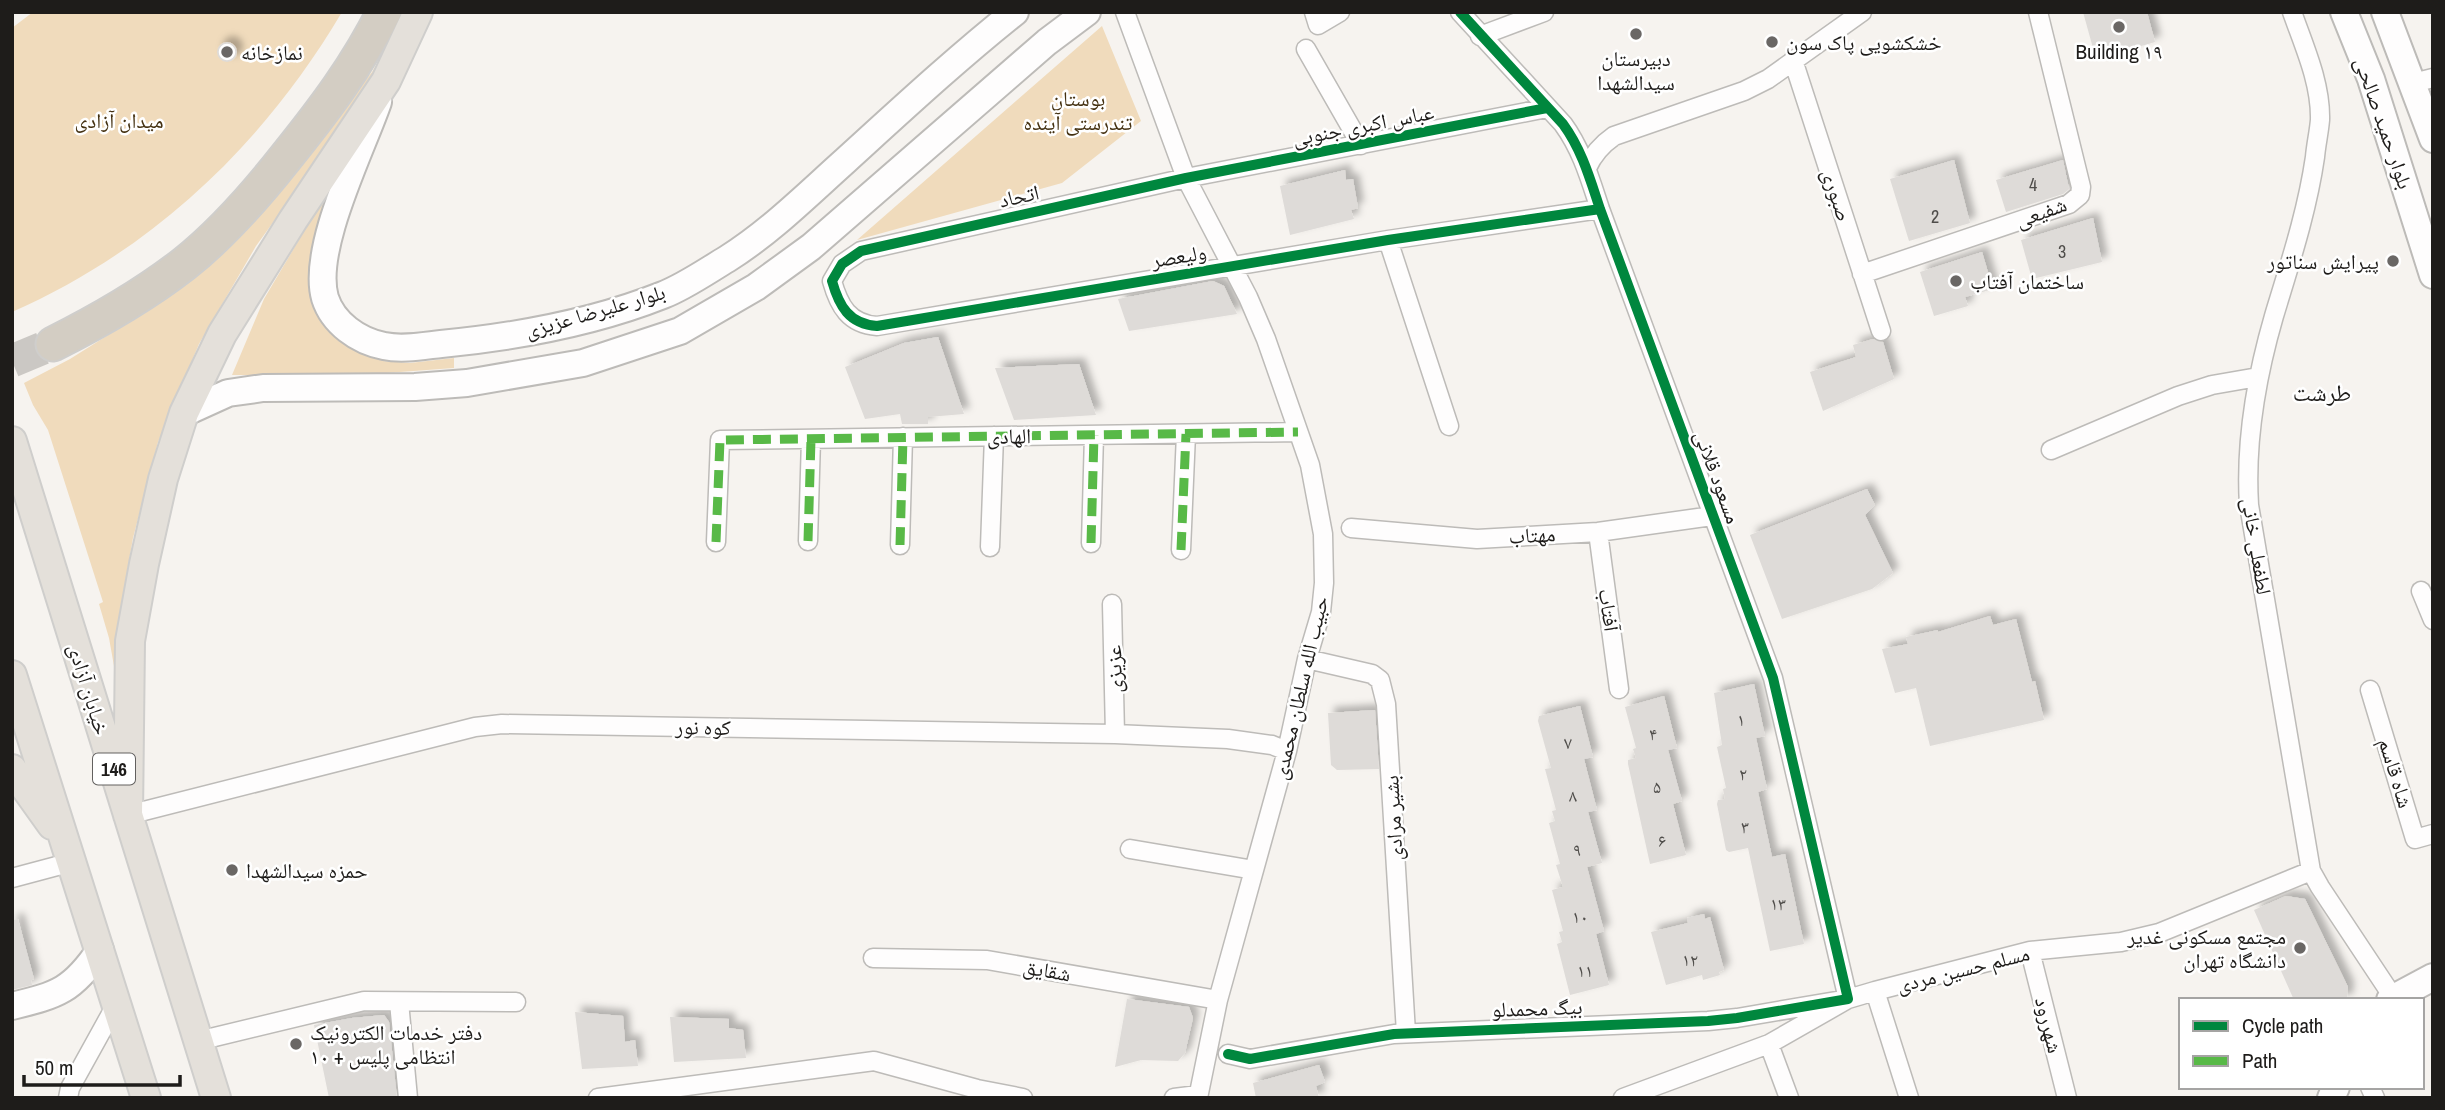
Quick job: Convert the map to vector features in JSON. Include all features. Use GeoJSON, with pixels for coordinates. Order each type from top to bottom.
{"type":"FeatureCollection","features":[{"type":"Feature","properties":{"kind":"highway"},"geometry":{"type":"LineString","coordinates":[[53,344],[110,315],[145,293],[186,263],[223,228],[259,190],[322,112],[351,70],[384,12]]}},
{"type":"Feature","properties":{"kind":"main road"},"geometry":{"type":"LineString","coordinates":[[128,815],[130,641],[163,479],[184,413],[222,334],[293,220],[386,81],[418,12]]}},
{"type":"Feature","properties":{"kind":"main road","name":"بلوار علیرضا عزیزی"},"geometry":{"type":"LineString","coordinates":[[386,81],[328,239],[323,270],[325,298],[332,314],[344,328],[384,346],[465,342],[558,325],[664,295],[729,257],[784,216],[1016,12]]}},
{"type":"Feature","properties":{"kind":"main road","name":"بلوار علیرضا عزیزی"},"geometry":{"type":"LineString","coordinates":[[184,413],[228,393],[263,388],[415,387],[467,383],[583,363],[680,331],[756,287],[786,266],[1047,42],[1087,12]]}},
{"type":"Feature","properties":{"kind":"main road","name":"بلوار حمید صالحی"},"geometry":{"type":"LineString","coordinates":[[2344,12],[2371,79],[2433,275]]}},
{"type":"Feature","properties":{"kind":"main road","name":"بلوار حمید صالحی"},"geometry":{"type":"LineString","coordinates":[[2385,12],[2423,81],[2433,139]]}},
{"type":"Feature","properties":{"kind":"main road"},"geometry":{"type":"LineString","coordinates":[[869,140],[895,173]]}},
{"type":"Feature","properties":{"kind":"main road"},"geometry":{"type":"LineString","coordinates":[[465,342],[467,383]]}},
{"type":"Feature","properties":{"kind":"main road","name":"خیابان آزادی"},"geometry":{"type":"LineString","coordinates":[[12,441],[216,1098]]}},
{"type":"Feature","properties":{"kind":"main road"},"geometry":{"type":"LineString","coordinates":[[12,675],[146,1098]]}},
{"type":"Feature","properties":{"kind":"main road"},"geometry":{"type":"LineString","coordinates":[[12,769],[69,853]]}},
{"type":"Feature","properties":{"kind":"main road"},"geometry":{"type":"LineString","coordinates":[[12,1006],[47,998],[72,985],[100,950]]}},
{"type":"Feature","properties":{"kind":"main road"},"geometry":{"type":"LineString","coordinates":[[2391,998],[2433,976]]}},
{"type":"Feature","properties":{"kind":"street","name":"حبیب الله سلطان محمدی"},"geometry":{"type":"LineString","coordinates":[[1125,12],[1186,178],[1233,267],[1266,339],[1310,465],[1323,534],[1324,583],[1321,612],[1307,659],[1287,751],[1218,1000],[1198,1096]]}},
{"type":"Feature","properties":{"kind":"street"},"geometry":{"type":"LineString","coordinates":[[1314,12],[1318,25],[1340,12]]}},
{"type":"Feature","properties":{"kind":"street","name":"مسعود قلانی"},"geometry":{"type":"LineString","coordinates":[[1460,12],[1570,134],[1587,168],[1773,678],[1848,999]]}},
{"type":"Feature","properties":{"kind":"street"},"geometry":{"type":"LineString","coordinates":[[1480,36],[1544,12]]}},
{"type":"Feature","properties":{"kind":"street"},"geometry":{"type":"LineString","coordinates":[[1587,168],[1591,158],[1614,136],[1744,91],[1768,79],[1862,12]]}},
{"type":"Feature","properties":{"kind":"street","name":"شفیعی"},"geometry":{"type":"LineString","coordinates":[[1863,274],[2069,204],[2080,195],[2081,187],[2038,12]]}},
{"type":"Feature","properties":{"kind":"street","name":"لطفعلی خانی"},"geometry":{"type":"LineString","coordinates":[[2292,12],[2314,76],[2320,120],[2311,187],[2298,240],[2273,319],[2251,415],[2247,477],[2249,505],[2311,871],[2391,998]]}},
{"type":"Feature","properties":{"kind":"street"},"geometry":{"type":"LineString","coordinates":[[1306,49],[1362,145]]}},
{"type":"Feature","properties":{"kind":"street","name":"صبوری"},"geometry":{"type":"LineString","coordinates":[[1793,60],[1881,331]]}},
{"type":"Feature","properties":{"kind":"street","name":"عباس اکبری جنوبی"},"geometry":{"type":"LineString","coordinates":[[1186,178],[1547,108]]}},
{"type":"Feature","properties":{"kind":"street","name":"اتحاد"},"geometry":{"type":"LineString","coordinates":[[861,251],[1186,178]]}},
{"type":"Feature","properties":{"kind":"street","name":"ولیعصر"},"geometry":{"type":"LineString","coordinates":[[861,251],[842,264],[832,281],[837,300],[844,311],[864,325],[877,326],[1388,240],[1600,209]]}},
{"type":"Feature","properties":{"kind":"street"},"geometry":{"type":"LineString","coordinates":[[1388,240],[1449,426]]}},
{"type":"Feature","properties":{"kind":"street"},"geometry":{"type":"LineString","coordinates":[[2051,450],[2178,396],[2212,385],[2259,377]]}},
{"type":"Feature","properties":{"kind":"street","name":"الهادی"},"geometry":{"type":"LineString","coordinates":[[716,542],[720,440],[1298,432]]}},
{"type":"Feature","properties":{"kind":"street"},"geometry":{"type":"LineString","coordinates":[[1181,550],[1186,434]]}},
{"type":"Feature","properties":{"kind":"street"},"geometry":{"type":"LineString","coordinates":[[1091,543],[1094,435]]}},
{"type":"Feature","properties":{"kind":"street"},"geometry":{"type":"LineString","coordinates":[[990,547],[994,436]]}},
{"type":"Feature","properties":{"kind":"street"},"geometry":{"type":"LineString","coordinates":[[900,545],[903,438]]}},
{"type":"Feature","properties":{"kind":"street"},"geometry":{"type":"LineString","coordinates":[[808,541],[811,439]]}},
{"type":"Feature","properties":{"kind":"street","name":"مهتاب"},"geometry":{"type":"LineString","coordinates":[[1351,528],[1476,538],[1598,532],[1712,516]]}},
{"type":"Feature","properties":{"kind":"street","name":"آفتاب"},"geometry":{"type":"LineString","coordinates":[[1598,532],[1619,689]]}},
{"type":"Feature","properties":{"kind":"street"},"geometry":{"type":"LineString","coordinates":[[2421,591],[2433,620]]}},
{"type":"Feature","properties":{"kind":"street","name":"عزیزی"},"geometry":{"type":"LineString","coordinates":[[1112,604],[1115,734]]}},
{"type":"Feature","properties":{"kind":"street","name":"بشیر مرادی"},"geometry":{"type":"LineString","coordinates":[[1307,659],[1372,674],[1380,680],[1386,704],[1406,1033]]}},
{"type":"Feature","properties":{"kind":"street","name":"شاه قاسم"},"geometry":{"type":"LineString","coordinates":[[2370,690],[2415,839],[2433,834]]}},
{"type":"Feature","properties":{"kind":"street","name":"کوه نور"},"geometry":{"type":"LineString","coordinates":[[128,815],[475,727],[502,724],[1115,734],[1228,739],[1272,745],[1287,751]]}},
{"type":"Feature","properties":{"kind":"street"},"geometry":{"type":"LineString","coordinates":[[1130,849],[1254,870]]}},
{"type":"Feature","properties":{"kind":"street"},"geometry":{"type":"LineString","coordinates":[[12,878],[69,853]]}},
{"type":"Feature","properties":{"kind":"street","name":"مسلم حسین مردی"},"geometry":{"type":"LineString","coordinates":[[1623,1098],[1769,1044],[1848,999],[2030,951],[2138,939],[2311,871]]}},
{"type":"Feature","properties":{"kind":"street","name":"شهررود"},"geometry":{"type":"LineString","coordinates":[[2030,951],[2067,1098]]}},
{"type":"Feature","properties":{"kind":"street","name":"شقایق"},"geometry":{"type":"LineString","coordinates":[[873,958],[987,960],[1218,1000]]}},
{"type":"Feature","properties":{"kind":"street"},"geometry":{"type":"LineString","coordinates":[[1875,991],[1909,1098]]}},
{"type":"Feature","properties":{"kind":"street","name":"بیگ محمدلو"},"geometry":{"type":"LineString","coordinates":[[1228,1054],[1250,1059],[1378,1035],[1406,1033],[1708,1021],[1848,999]]}},
{"type":"Feature","properties":{"kind":"street"},"geometry":{"type":"LineString","coordinates":[[198,1041],[364,1001],[516,1002]]}},
{"type":"Feature","properties":{"kind":"street"},"geometry":{"type":"LineString","coordinates":[[399,1002],[408,1098]]}},
{"type":"Feature","properties":{"kind":"street"},"geometry":{"type":"LineString","coordinates":[[68,1098],[70,1088],[117,1003]]}},
{"type":"Feature","properties":{"kind":"street"},"geometry":{"type":"LineString","coordinates":[[1769,1044],[1789,1098]]}},
{"type":"Feature","properties":{"kind":"street"},"geometry":{"type":"LineString","coordinates":[[598,1098],[874,1061],[977,1089],[1023,1098]]}},
{"type":"Feature","properties":{"kind":"street"},"geometry":{"type":"LineString","coordinates":[[1174,1098],[1198,1096]]}},
{"type":"Feature","properties":{"kind":"green space","name":"میدان آزادی"},"geometry":{"type":"Polygon","coordinates":[[[33,12],[342,12],[277,106],[201,188],[158,225],[112,258],[63,287],[12,312],[12,28],[33,12]]]}},
{"type":"Feature","properties":{"kind":"green space"},"geometry":{"type":"Polygon","coordinates":[[[407,12],[371,87],[256,246],[199,344],[158,442],[133,538],[120,611],[116,648],[122,711],[109,638],[99,604],[103,602],[48,430],[24,383],[70,359],[148,310],[198,274],[238,236],[372,72],[407,12]]]}},
{"type":"Feature","properties":{"kind":"green space","name":"بوستان تندرستی آینده"},"geometry":{"type":"Polygon","coordinates":[[[1102,26],[1141,121],[1062,183],[857,240],[1102,26]]]}},
{"type":"Feature","properties":{"kind":"green space"},"geometry":{"type":"Polygon","coordinates":[[[359,138],[313,264],[364,353],[383,361],[410,363],[454,358],[454,368],[359,375],[232,375],[264,299],[359,138]]]}},
{"type":"Feature","properties":{"kind":"building","name":"Building ۱۹"},"geometry":{"type":"Polygon","coordinates":[[[2083,12],[2147,12],[2155,42],[2096,59],[2083,12]]]}},
{"type":"Feature","properties":{"kind":"building","name":"نمازخانه"},"geometry":{"type":"Polygon","coordinates":[[[227,42],[234,45],[237,52],[234,59],[227,62],[220,59],[217,52],[220,45],[227,42]]]}},
{"type":"Feature","properties":{"kind":"building"},"geometry":{"type":"Polygon","coordinates":[[[1954,160],[1970,223],[1909,241],[1890,179],[1954,160]]]}},
{"type":"Feature","properties":{"kind":"building"},"geometry":{"type":"Polygon","coordinates":[[[2063,160],[2069,189],[2063,194],[2006,212],[1996,180],[2063,160]]]}},
{"type":"Feature","properties":{"kind":"building"},"geometry":{"type":"Polygon","coordinates":[[[1345,170],[1346,180],[1353,179],[1358,208],[1351,210],[1354,219],[1290,235],[1280,186],[1345,170]]]}},
{"type":"Feature","properties":{"kind":"building"},"geometry":{"type":"Polygon","coordinates":[[[2093,218],[2102,262],[2032,279],[2021,240],[2093,218]]]}},
{"type":"Feature","properties":{"kind":"building","name":"ساختمان آفتاب"},"geometry":{"type":"Polygon","coordinates":[[[1982,252],[1993,289],[1965,297],[1968,306],[1934,316],[1920,272],[1982,252]]]}},
{"type":"Feature","properties":{"kind":"building"},"geometry":{"type":"Polygon","coordinates":[[[1213,281],[1224,286],[1237,314],[1129,331],[1118,299],[1213,281]]]}},
{"type":"Feature","properties":{"kind":"building"},"geometry":{"type":"Polygon","coordinates":[[[938,337],[964,414],[928,417],[928,424],[902,424],[900,414],[865,419],[845,367],[904,343],[938,337]]]}},
{"type":"Feature","properties":{"kind":"building"},"geometry":{"type":"Polygon","coordinates":[[[1873,339],[1883,342],[1894,379],[1823,411],[1810,372],[1856,357],[1853,345],[1873,339]]]}},
{"type":"Feature","properties":{"kind":"building"},"geometry":{"type":"Polygon","coordinates":[[[1079,364],[1096,415],[1014,420],[995,368],[1079,364]]]}},
{"type":"Feature","properties":{"kind":"building"},"geometry":{"type":"Polygon","coordinates":[[[1867,489],[1875,505],[1865,515],[1893,573],[1872,589],[1782,619],[1750,535],[1867,489]]]}},
{"type":"Feature","properties":{"kind":"building"},"geometry":{"type":"Polygon","coordinates":[[[1990,616],[1993,625],[2016,619],[2044,720],[1930,746],[1916,688],[1895,693],[1882,649],[1908,644],[1906,637],[1938,632],[1990,616]]]}},
{"type":"Feature","properties":{"kind":"building"},"geometry":{"type":"Polygon","coordinates":[[[1754,684],[1765,736],[1756,738],[1767,789],[1758,792],[1772,857],[1785,854],[1804,944],[1770,951],[1748,848],[1729,852],[1726,850],[1717,804],[1718,800],[1725,799],[1723,789],[1726,788],[1717,747],[1722,745],[1714,693],[1754,684]]]}},
{"type":"Feature","properties":{"kind":"building"},"geometry":{"type":"Polygon","coordinates":[[[1664,696],[1677,748],[1668,750],[1682,801],[1673,804],[1686,855],[1650,864],[1628,764],[1628,760],[1636,758],[1633,749],[1636,748],[1625,707],[1664,696]]]}},
{"type":"Feature","properties":{"kind":"building"},"geometry":{"type":"Polygon","coordinates":[[[1580,706],[1593,757],[1584,759],[1597,810],[1588,812],[1602,863],[1587,867],[1604,931],[1596,934],[1609,985],[1570,995],[1557,944],[1562,942],[1559,932],[1563,931],[1552,890],[1563,887],[1556,865],[1560,864],[1549,823],[1555,821],[1552,811],[1556,810],[1545,769],[1551,768],[1538,721],[1539,716],[1580,706]]]}},
{"type":"Feature","properties":{"kind":"building"},"geometry":{"type":"Polygon","coordinates":[[[1375,710],[1379,769],[1337,770],[1331,765],[1328,713],[1375,710]]]}},
{"type":"Feature","properties":{"kind":"building","name":"مجتمع مسکونی غدیر دانشگاه تهران"},"geometry":{"type":"Polygon","coordinates":[[[2286,896],[2305,899],[2348,987],[2347,998],[2293,998],[2254,910],[2286,896]]]}},
{"type":"Feature","properties":{"kind":"building"},"geometry":{"type":"Polygon","coordinates":[[[1704,914],[1705,919],[1710,917],[1724,970],[1719,972],[1720,975],[1703,980],[1702,975],[1666,985],[1651,932],[1688,923],[1687,918],[1704,914]]]}},
{"type":"Feature","properties":{"kind":"building"},"geometry":{"type":"Polygon","coordinates":[[[18,919],[34,979],[31,980],[32,985],[12,990],[12,920],[18,919]]]}},
{"type":"Feature","properties":{"kind":"building"},"geometry":{"type":"Polygon","coordinates":[[[1127,999],[1189,1007],[1193,1018],[1185,1053],[1178,1061],[1141,1060],[1115,1067],[1127,999]]]}},
{"type":"Feature","properties":{"kind":"building"},"geometry":{"type":"Polygon","coordinates":[[[575,1012],[623,1016],[625,1042],[635,1040],[638,1066],[582,1069],[575,1012]]]}},
{"type":"Feature","properties":{"kind":"building"},"geometry":{"type":"Polygon","coordinates":[[[384,1015],[389,1022],[397,1098],[329,1098],[314,1025],[384,1015]]]}},
{"type":"Feature","properties":{"kind":"building"},"geometry":{"type":"Polygon","coordinates":[[[670,1017],[729,1019],[729,1028],[743,1030],[746,1058],[674,1062],[670,1017]]]}},
{"type":"Feature","properties":{"kind":"building"},"geometry":{"type":"Polygon","coordinates":[[[1319,1065],[1325,1082],[1316,1086],[1319,1098],[1256,1098],[1253,1083],[1319,1065]]]}},
{"type":"Feature","properties":{"kind":"tunnel"},"geometry":{"type":"LineString","coordinates":[[12,361],[53,344]]}},
{"type":"Feature","properties":{"kind":"marked path"},"geometry":{"type":"LineString","coordinates":[[716,542],[720,440],[1298,432]]}},
{"type":"Feature","properties":{"kind":"marked path"},"geometry":{"type":"LineString","coordinates":[[1181,550],[1186,434]]}},
{"type":"Feature","properties":{"kind":"marked path"},"geometry":{"type":"LineString","coordinates":[[1091,543],[1094,435]]}},
{"type":"Feature","properties":{"kind":"marked path"},"geometry":{"type":"LineString","coordinates":[[900,545],[903,437]]}},
{"type":"Feature","properties":{"kind":"marked path"},"geometry":{"type":"LineString","coordinates":[[808,541],[811,439]]}},
{"type":"Feature","properties":{"kind":"cycle path"},"geometry":{"type":"LineString","coordinates":[[1228,1054],[1250,1059],[1394,1034],[1708,1021],[1848,999],[1773,678],[1585,165],[1563,124],[1460,12]]}},
{"type":"Feature","properties":{"kind":"cycle path"},"geometry":{"type":"LineString","coordinates":[[1547,108],[1186,178],[861,251],[842,264],[832,281],[847,312],[859,322],[877,326],[1388,240],[1600,209]]}},
{"type":"Feature","properties":{"kind":"place","name":"Building ۱۹"},"geometry":{"type":"Point","coordinates":[2119,27]}},
{"type":"Feature","properties":{"kind":"place","name":"دبيرستان سیدالشهدا"},"geometry":{"type":"Point","coordinates":[1636,34]}},
{"type":"Feature","properties":{"kind":"place","name":"خشکشویی پاک سون"},"geometry":{"type":"Point","coordinates":[1772,42]}},
{"type":"Feature","properties":{"kind":"place","name":"نمازخانه"},"geometry":{"type":"Point","coordinates":[227,52]}},
{"type":"Feature","properties":{"kind":"place","name":"پیرایش سناتور"},"geometry":{"type":"Point","coordinates":[2393,261]}},
{"type":"Feature","properties":{"kind":"place","name":"ساختمان آفتاب"},"geometry":{"type":"Point","coordinates":[1956,281]}},
{"type":"Feature","properties":{"kind":"place","name":"حمزه سیدالشهدا"},"geometry":{"type":"Point","coordinates":[232,870]}},
{"type":"Feature","properties":{"kind":"place","name":"مجتمع مسکونی غدیر دانشگاه تهران"},"geometry":{"type":"Point","coordinates":[2300,948]}},
{"type":"Feature","properties":{"kind":"place","name":"دفتر خدمات الکترونیک انتظامی پلیس + ۱۰"},"geometry":{"type":"Point","coordinates":[296,1044]}},
{"type":"Feature","properties":{"kind":"district","name":"طرشت"},"geometry":{"type":"Point","coordinates":[2322,392]}}]}
